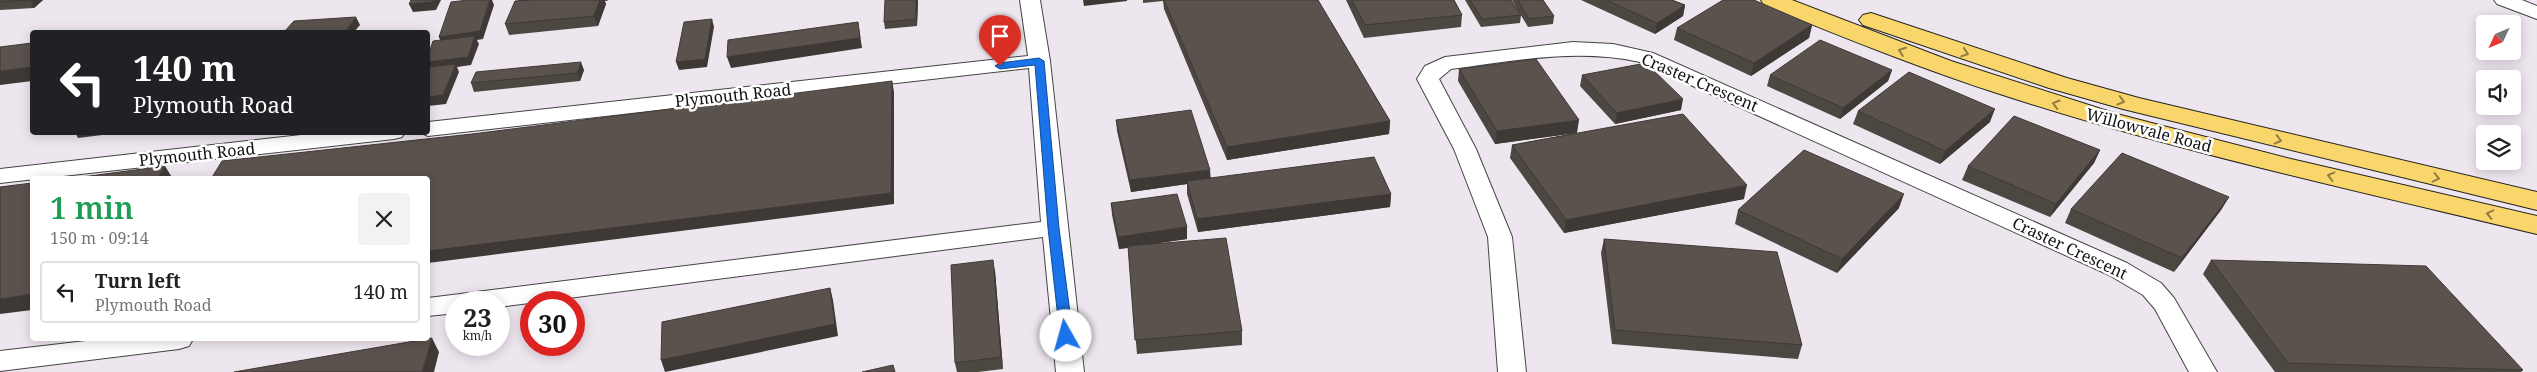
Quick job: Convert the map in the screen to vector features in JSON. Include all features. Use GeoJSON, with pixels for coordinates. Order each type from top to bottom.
{"type":"FeatureCollection","features":[{"type":"Feature","properties":{"kind":"main road","name":"Willowvale Road"},"geometry":{"type":"LineString","coordinates":[[1772,0],[1936,64],[2064,106],[2226,151],[2537,225]]}},
{"type":"Feature","properties":{"kind":"main road","name":"Willowvale Road"},"geometry":{"type":"LineString","coordinates":[[1821,0],[1957,50],[2132,104],[2537,201]]}},
{"type":"Feature","properties":{"kind":"street"},"geometry":{"type":"LineString","coordinates":[[1030,0],[1039,61],[1054,228],[1070,372]]}},
{"type":"Feature","properties":{"kind":"street"},"geometry":{"type":"LineString","coordinates":[[2504,0],[2537,13]]}},
{"type":"Feature","properties":{"kind":"street","name":"Craster Crescent"},"geometry":{"type":"LineString","coordinates":[[1512,372],[1500,237],[1466,149],[1428,79],[1433,71],[1446,63],[1573,48],[1613,50],[1646,57],[2118,268],[2152,289],[2166,304],[2203,372]]}},
{"type":"Feature","properties":{"kind":"street","name":"Plymouth Road"},"geometry":{"type":"LineString","coordinates":[[430,129],[1039,61]]}},
{"type":"Feature","properties":{"kind":"street","name":"Plymouth Road"},"geometry":{"type":"LineString","coordinates":[[0,176],[367,135]]}},
{"type":"Feature","properties":{"kind":"street"},"geometry":{"type":"LineString","coordinates":[[510,297],[1054,228]]}},
{"type":"Feature","properties":{"kind":"street"},"geometry":{"type":"LineString","coordinates":[[430,307],[445,305]]}},
{"type":"Feature","properties":{"kind":"street"},"geometry":{"type":"LineString","coordinates":[[0,361],[163,341]]}},
{"type":"Feature","properties":{"kind":"shaded area"},"geometry":{"type":"Polygon","coordinates":[[[0,0],[2537,0],[2537,372],[0,372],[0,0]]]}},
{"type":"Feature","properties":{"kind":"building"},"geometry":{"type":"Polygon","coordinates":[[[0,0],[30,0],[0,2],[0,0]]]}},
{"type":"Feature","properties":{"kind":"building"},"geometry":{"type":"Polygon","coordinates":[[[411,0],[434,0],[433,2],[409,4],[411,0]]]}},
{"type":"Feature","properties":{"kind":"building"},"geometry":{"type":"Polygon","coordinates":[[[490,0],[480,31],[439,37],[451,2],[490,0]]]}},
{"type":"Feature","properties":{"kind":"building"},"geometry":{"type":"Polygon","coordinates":[[[600,0],[594,16],[505,24],[515,1],[600,0]]]}},
{"type":"Feature","properties":{"kind":"building"},"geometry":{"type":"Polygon","coordinates":[[[885,0],[916,0],[916,19],[884,22],[885,0]]]}},
{"type":"Feature","properties":{"kind":"building"},"geometry":{"type":"Polygon","coordinates":[[[1164,0],[1318,0],[1390,121],[1227,147],[1164,0]]]}},
{"type":"Feature","properties":{"kind":"building"},"geometry":{"type":"Polygon","coordinates":[[[1352,0],[1454,0],[1462,15],[1365,25],[1352,0]]]}},
{"type":"Feature","properties":{"kind":"building"},"geometry":{"type":"Polygon","coordinates":[[[1470,0],[1511,0],[1521,15],[1482,19],[1470,0]]]}},
{"type":"Feature","properties":{"kind":"building"},"geometry":{"type":"Polygon","coordinates":[[[1518,0],[1543,0],[1554,16],[1529,19],[1518,0]]]}},
{"type":"Feature","properties":{"kind":"building"},"geometry":{"type":"Polygon","coordinates":[[[1606,0],[1672,0],[1685,5],[1657,23],[1606,0]]]}},
{"type":"Feature","properties":{"kind":"building"},"geometry":{"type":"Polygon","coordinates":[[[1723,0],[1754,0],[1812,25],[1754,63],[1677,28],[1723,0]]]}},
{"type":"Feature","properties":{"kind":"building"},"geometry":{"type":"Polygon","coordinates":[[[356,17],[346,30],[286,30],[294,21],[356,17]]]}},
{"type":"Feature","properties":{"kind":"building"},"geometry":{"type":"Polygon","coordinates":[[[712,19],[705,59],[676,62],[684,22],[712,19]]]}},
{"type":"Feature","properties":{"kind":"building"},"geometry":{"type":"Polygon","coordinates":[[[858,22],[860,38],[727,57],[728,40],[858,22]]]}},
{"type":"Feature","properties":{"kind":"building"},"geometry":{"type":"Polygon","coordinates":[[[475,36],[468,57],[430,62],[430,50],[433,41],[475,36]]]}},
{"type":"Feature","properties":{"kind":"building"},"geometry":{"type":"Polygon","coordinates":[[[1820,40],[1892,70],[1843,108],[1770,75],[1820,40]]]}},
{"type":"Feature","properties":{"kind":"building"},"geometry":{"type":"Polygon","coordinates":[[[30,43],[30,67],[0,71],[0,47],[30,43]]]}},
{"type":"Feature","properties":{"kind":"building"},"geometry":{"type":"Polygon","coordinates":[[[1536,59],[1579,120],[1497,131],[1459,69],[1536,59]]]}},
{"type":"Feature","properties":{"kind":"building"},"geometry":{"type":"Polygon","coordinates":[[[581,62],[577,73],[471,83],[476,72],[581,62]]]}},
{"type":"Feature","properties":{"kind":"building"},"geometry":{"type":"Polygon","coordinates":[[[1646,63],[1683,99],[1617,113],[1582,75],[1646,63]]]}},
{"type":"Feature","properties":{"kind":"building"},"geometry":{"type":"Polygon","coordinates":[[[456,64],[443,95],[430,97],[430,67],[456,64]]]}},
{"type":"Feature","properties":{"kind":"building"},"geometry":{"type":"Polygon","coordinates":[[[1909,72],[1995,109],[1945,151],[1858,111],[1909,72]]]}},
{"type":"Feature","properties":{"kind":"building"},"geometry":{"type":"Polygon","coordinates":[[[892,81],[891,193],[430,251],[430,176],[213,176],[222,161],[472,134],[892,81]]]}},
{"type":"Feature","properties":{"kind":"building"},"geometry":{"type":"Polygon","coordinates":[[[1191,110],[1210,170],[1130,180],[1116,120],[1191,110]]]}},
{"type":"Feature","properties":{"kind":"building"},"geometry":{"type":"Polygon","coordinates":[[[1683,114],[1747,185],[1566,220],[1512,145],[1683,114]]]}},
{"type":"Feature","properties":{"kind":"building"},"geometry":{"type":"Polygon","coordinates":[[[2014,116],[2100,150],[2056,204],[1968,166],[2014,116]]]}},
{"type":"Feature","properties":{"kind":"building"},"geometry":{"type":"Polygon","coordinates":[[[1804,150],[1904,194],[1842,259],[1738,210],[1804,150]]]}},
{"type":"Feature","properties":{"kind":"building"},"geometry":{"type":"Polygon","coordinates":[[[2122,153],[2229,197],[2182,258],[2071,209],[2122,153]]]}},
{"type":"Feature","properties":{"kind":"building"},"geometry":{"type":"Polygon","coordinates":[[[1374,157],[1391,194],[1197,219],[1187,181],[1374,157]]]}},
{"type":"Feature","properties":{"kind":"building"},"geometry":{"type":"Polygon","coordinates":[[[165,166],[159,176],[90,176],[165,166]]]}},
{"type":"Feature","properties":{"kind":"building"},"geometry":{"type":"Polygon","coordinates":[[[30,183],[30,294],[0,299],[0,187],[30,183]]]}},
{"type":"Feature","properties":{"kind":"building"},"geometry":{"type":"Polygon","coordinates":[[[1177,194],[1187,227],[1118,237],[1111,203],[1177,194]]]}},
{"type":"Feature","properties":{"kind":"building"},"geometry":{"type":"Polygon","coordinates":[[[1226,238],[1242,331],[1135,340],[1128,246],[1226,238]]]}},
{"type":"Feature","properties":{"kind":"building"},"geometry":{"type":"Polygon","coordinates":[[[1604,239],[1777,252],[1802,345],[1615,330],[1604,239]]]}},
{"type":"Feature","properties":{"kind":"building"},"geometry":{"type":"Polygon","coordinates":[[[993,260],[1001,357],[955,363],[951,265],[993,260]]]}},
{"type":"Feature","properties":{"kind":"building"},"geometry":{"type":"Polygon","coordinates":[[[2211,260],[2426,266],[2523,370],[2288,363],[2211,260]]]}},
{"type":"Feature","properties":{"kind":"building"},"geometry":{"type":"Polygon","coordinates":[[[830,288],[835,324],[661,360],[662,322],[830,288]]]}},
{"type":"Feature","properties":{"kind":"building"},"geometry":{"type":"Polygon","coordinates":[[[432,338],[422,372],[234,372],[415,341],[430,341],[432,338]]]}},
{"type":"Feature","properties":{"kind":"building"},"geometry":{"type":"Polygon","coordinates":[[[893,365],[895,372],[862,372],[893,365]]]}},
{"type":"Feature","properties":{"kind":"route"},"geometry":{"type":"LineString","coordinates":[[1000,66],[1039,61],[1066,336]]}}]}
